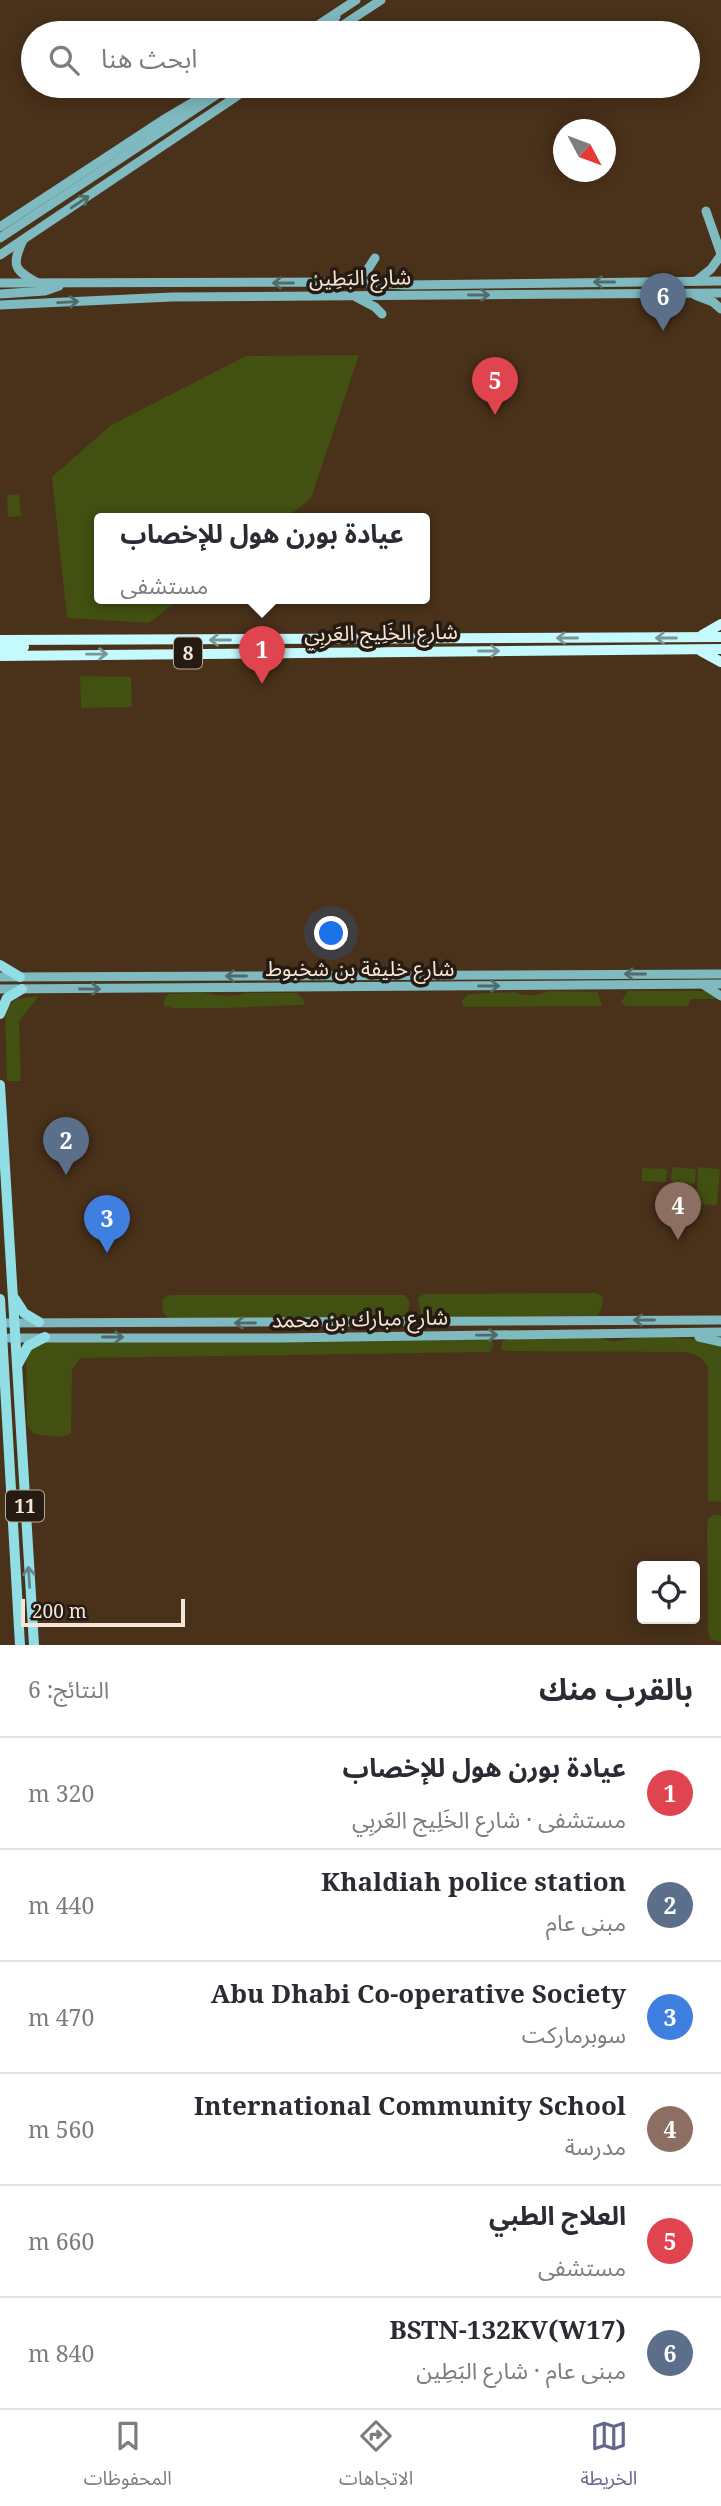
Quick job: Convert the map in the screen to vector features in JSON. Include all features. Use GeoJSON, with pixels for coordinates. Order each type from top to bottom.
{"type":"FeatureCollection","features":[{"type":"Feature","properties":{"kind":"highway"},"geometry":{"type":"LineString","coordinates":[[721,624],[696,643],[721,662]]}},
{"type":"Feature","properties":{"kind":"highway","name":"شارع الخَلِيج العَربِي"},"geometry":{"type":"LineString","coordinates":[[2,648],[696,643],[721,637]]}},
{"type":"Feature","properties":{"kind":"highway","name":"شارع الخَلِيج العَربِي"},"geometry":{"type":"LineString","coordinates":[[2,648],[68,641],[696,643],[721,649]]}},
{"type":"Feature","properties":{"kind":"main road"},"geometry":{"type":"LineString","coordinates":[[324,21],[356,0]]}},
{"type":"Feature","properties":{"kind":"main road"},"geometry":{"type":"LineString","coordinates":[[349,21],[381,0]]}},
{"type":"Feature","properties":{"kind":"main road"},"geometry":{"type":"LineString","coordinates":[[334,21],[347,6]]}},
{"type":"Feature","properties":{"kind":"main road"},"geometry":{"type":"LineString","coordinates":[[0,227],[200,98]]}},
{"type":"Feature","properties":{"kind":"main road"},"geometry":{"type":"LineString","coordinates":[[0,238],[212,98]]}},
{"type":"Feature","properties":{"kind":"main road"},"geometry":{"type":"LineString","coordinates":[[0,255],[234,98]]}},
{"type":"Feature","properties":{"kind":"main road"},"geometry":{"type":"LineString","coordinates":[[696,281],[711,270],[721,254],[706,211]]}},
{"type":"Feature","properties":{"kind":"main road"},"geometry":{"type":"LineString","coordinates":[[24,240],[16,257],[16,266],[22,274],[40,284]]}},
{"type":"Feature","properties":{"kind":"main road"},"geometry":{"type":"LineString","coordinates":[[351,282],[366,272],[375,258]]}},
{"type":"Feature","properties":{"kind":"main road","name":"شارع البَطِين"},"geometry":{"type":"LineString","coordinates":[[0,283],[351,282],[406,285],[721,281]]}},
{"type":"Feature","properties":{"kind":"main road"},"geometry":{"type":"LineString","coordinates":[[0,294],[45,291],[64,283]]}},
{"type":"Feature","properties":{"kind":"main road"},"geometry":{"type":"LineString","coordinates":[[691,293],[709,300],[721,309]]}},
{"type":"Feature","properties":{"kind":"main road","name":"شارع البَطِين"},"geometry":{"type":"LineString","coordinates":[[0,305],[172,297],[721,293]]}},
{"type":"Feature","properties":{"kind":"main road"},"geometry":{"type":"LineString","coordinates":[[354,296],[375,307],[382,314]]}},
{"type":"Feature","properties":{"kind":"main road"},"geometry":{"type":"LineString","coordinates":[[703,974],[721,963]]}},
{"type":"Feature","properties":{"kind":"main road"},"geometry":{"type":"LineString","coordinates":[[0,965],[20,977]]}},
{"type":"Feature","properties":{"kind":"main road","name":"شارع خليفة بن شخبوط"},"geometry":{"type":"LineString","coordinates":[[0,977],[721,974]]}},
{"type":"Feature","properties":{"kind":"main road","name":"شارع خليفة بن شخبوط"},"geometry":{"type":"LineString","coordinates":[[0,989],[721,984]]}},
{"type":"Feature","properties":{"kind":"main road"},"geometry":{"type":"LineString","coordinates":[[702,985],[721,996]]}},
{"type":"Feature","properties":{"kind":"main road"},"geometry":{"type":"LineString","coordinates":[[0,1014],[5,1001],[22,989]]}},
{"type":"Feature","properties":{"kind":"main road","name":"11"},"geometry":{"type":"LineString","coordinates":[[0,1085],[34,1645]]}},
{"type":"Feature","properties":{"kind":"main road"},"geometry":{"type":"LineString","coordinates":[[14,1297],[24,1313],[39,1322]]}},
{"type":"Feature","properties":{"kind":"main road","name":"11"},"geometry":{"type":"LineString","coordinates":[[0,1299],[20,1645]]}},
{"type":"Feature","properties":{"kind":"main road"},"geometry":{"type":"LineString","coordinates":[[717,1320],[721,1312]]}},
{"type":"Feature","properties":{"kind":"main road","name":"شارع مبارك بن محمد"},"geometry":{"type":"LineString","coordinates":[[1,1323],[717,1320]]}},
{"type":"Feature","properties":{"kind":"main road"},"geometry":{"type":"LineString","coordinates":[[673,1332],[721,1342]]}},
{"type":"Feature","properties":{"kind":"main road","name":"شارع مبارك بن محمد"},"geometry":{"type":"LineString","coordinates":[[1,1338],[279,1338],[721,1332]]}},
{"type":"Feature","properties":{"kind":"main road"},"geometry":{"type":"LineString","coordinates":[[16,1368],[28,1346],[45,1337]]}},
{"type":"Feature","properties":{"kind":"main road"},"geometry":{"type":"LineString","coordinates":[[0,1358],[5,1369]]}},
{"type":"Feature","properties":{"kind":"green space"},"geometry":{"type":"Polygon","coordinates":[[[359,355],[311,498],[292,513],[94,513],[94,604],[173,604],[149,623],[67,618],[52,477],[111,425],[246,356],[359,355]]]}},
{"type":"Feature","properties":{"kind":"green space"},"geometry":{"type":"Polygon","coordinates":[[[19,494],[21,516],[8,517],[7,495],[19,494]]]}},
{"type":"Feature","properties":{"kind":"green space"},"geometry":{"type":"Polygon","coordinates":[[[80,676],[131,677],[132,707],[81,708],[80,676]]]}},
{"type":"Feature","properties":{"kind":"green space"},"geometry":{"type":"Polygon","coordinates":[[[548,991],[597,992],[602,1004],[464,1007],[461,1001],[469,994],[515,992],[532,995],[548,991]]]}},
{"type":"Feature","properties":{"kind":"green space"},"geometry":{"type":"Polygon","coordinates":[[[628,991],[711,991],[717,996],[714,999],[691,999],[688,1006],[625,1006],[621,1002],[628,991]]]}},
{"type":"Feature","properties":{"kind":"green space"},"geometry":{"type":"Polygon","coordinates":[[[245,993],[296,993],[305,1003],[224,1008],[172,1008],[163,1005],[166,996],[170,994],[228,996],[245,993]]]}},
{"type":"Feature","properties":{"kind":"green space"},"geometry":{"type":"Polygon","coordinates":[[[39,996],[19,1021],[21,1081],[7,1081],[5,1009],[16,999],[39,996]]]}},
{"type":"Feature","properties":{"kind":"green space"},"geometry":{"type":"Polygon","coordinates":[[[672,1167],[696,1169],[695,1184],[671,1182],[672,1167]]]}},
{"type":"Feature","properties":{"kind":"green space"},"geometry":{"type":"Polygon","coordinates":[[[698,1167],[720,1169],[717,1205],[696,1204],[698,1167]]]}},
{"type":"Feature","properties":{"kind":"green space"},"geometry":{"type":"Polygon","coordinates":[[[642,1168],[667,1169],[666,1182],[642,1181],[642,1168]]]}},
{"type":"Feature","properties":{"kind":"green space"},"geometry":{"type":"Polygon","coordinates":[[[424,1294],[601,1295],[603,1301],[597,1316],[429,1317],[421,1314],[418,1298],[424,1294]]]}},
{"type":"Feature","properties":{"kind":"green space"},"geometry":{"type":"Polygon","coordinates":[[[169,1295],[405,1295],[410,1304],[406,1313],[399,1317],[169,1319],[163,1311],[162,1300],[169,1295]]]}},
{"type":"Feature","properties":{"kind":"green space"},"geometry":{"type":"Polygon","coordinates":[[[505,1337],[601,1338],[613,1341],[664,1337],[703,1340],[721,1345],[721,1502],[708,1501],[708,1367],[700,1357],[687,1352],[506,1351],[501,1346],[505,1337]]]}},
{"type":"Feature","properties":{"kind":"green space"},"geometry":{"type":"Polygon","coordinates":[[[490,1338],[494,1344],[490,1352],[81,1358],[72,1369],[71,1434],[60,1437],[34,1434],[27,1425],[26,1354],[41,1342],[490,1338]]]}},
{"type":"Feature","properties":{"kind":"green space"},"geometry":{"type":"Polygon","coordinates":[[[714,1514],[721,1516],[721,1642],[710,1639],[708,1629],[707,1525],[708,1519],[714,1514]]]}},
{"type":"Feature","properties":{"kind":"place","name":"BSTN-132KV(W17)"},"geometry":{"type":"Point","coordinates":[663,331]}},
{"type":"Feature","properties":{"kind":"place","name":"العلاج الطبي"},"geometry":{"type":"Point","coordinates":[495,415]}},
{"type":"Feature","properties":{"kind":"place","name":"عيادة بورن هول للإخصاب"},"geometry":{"type":"Point","coordinates":[262,684]}},
{"type":"Feature","properties":{"kind":"place","name":"Khaldiah police station"},"geometry":{"type":"Point","coordinates":[66,1175]}},
{"type":"Feature","properties":{"kind":"place","name":"International Community School"},"geometry":{"type":"Point","coordinates":[678,1240]}},
{"type":"Feature","properties":{"kind":"place","name":"Abu Dhabi Co-operative Society"},"geometry":{"type":"Point","coordinates":[107,1253]}}]}
